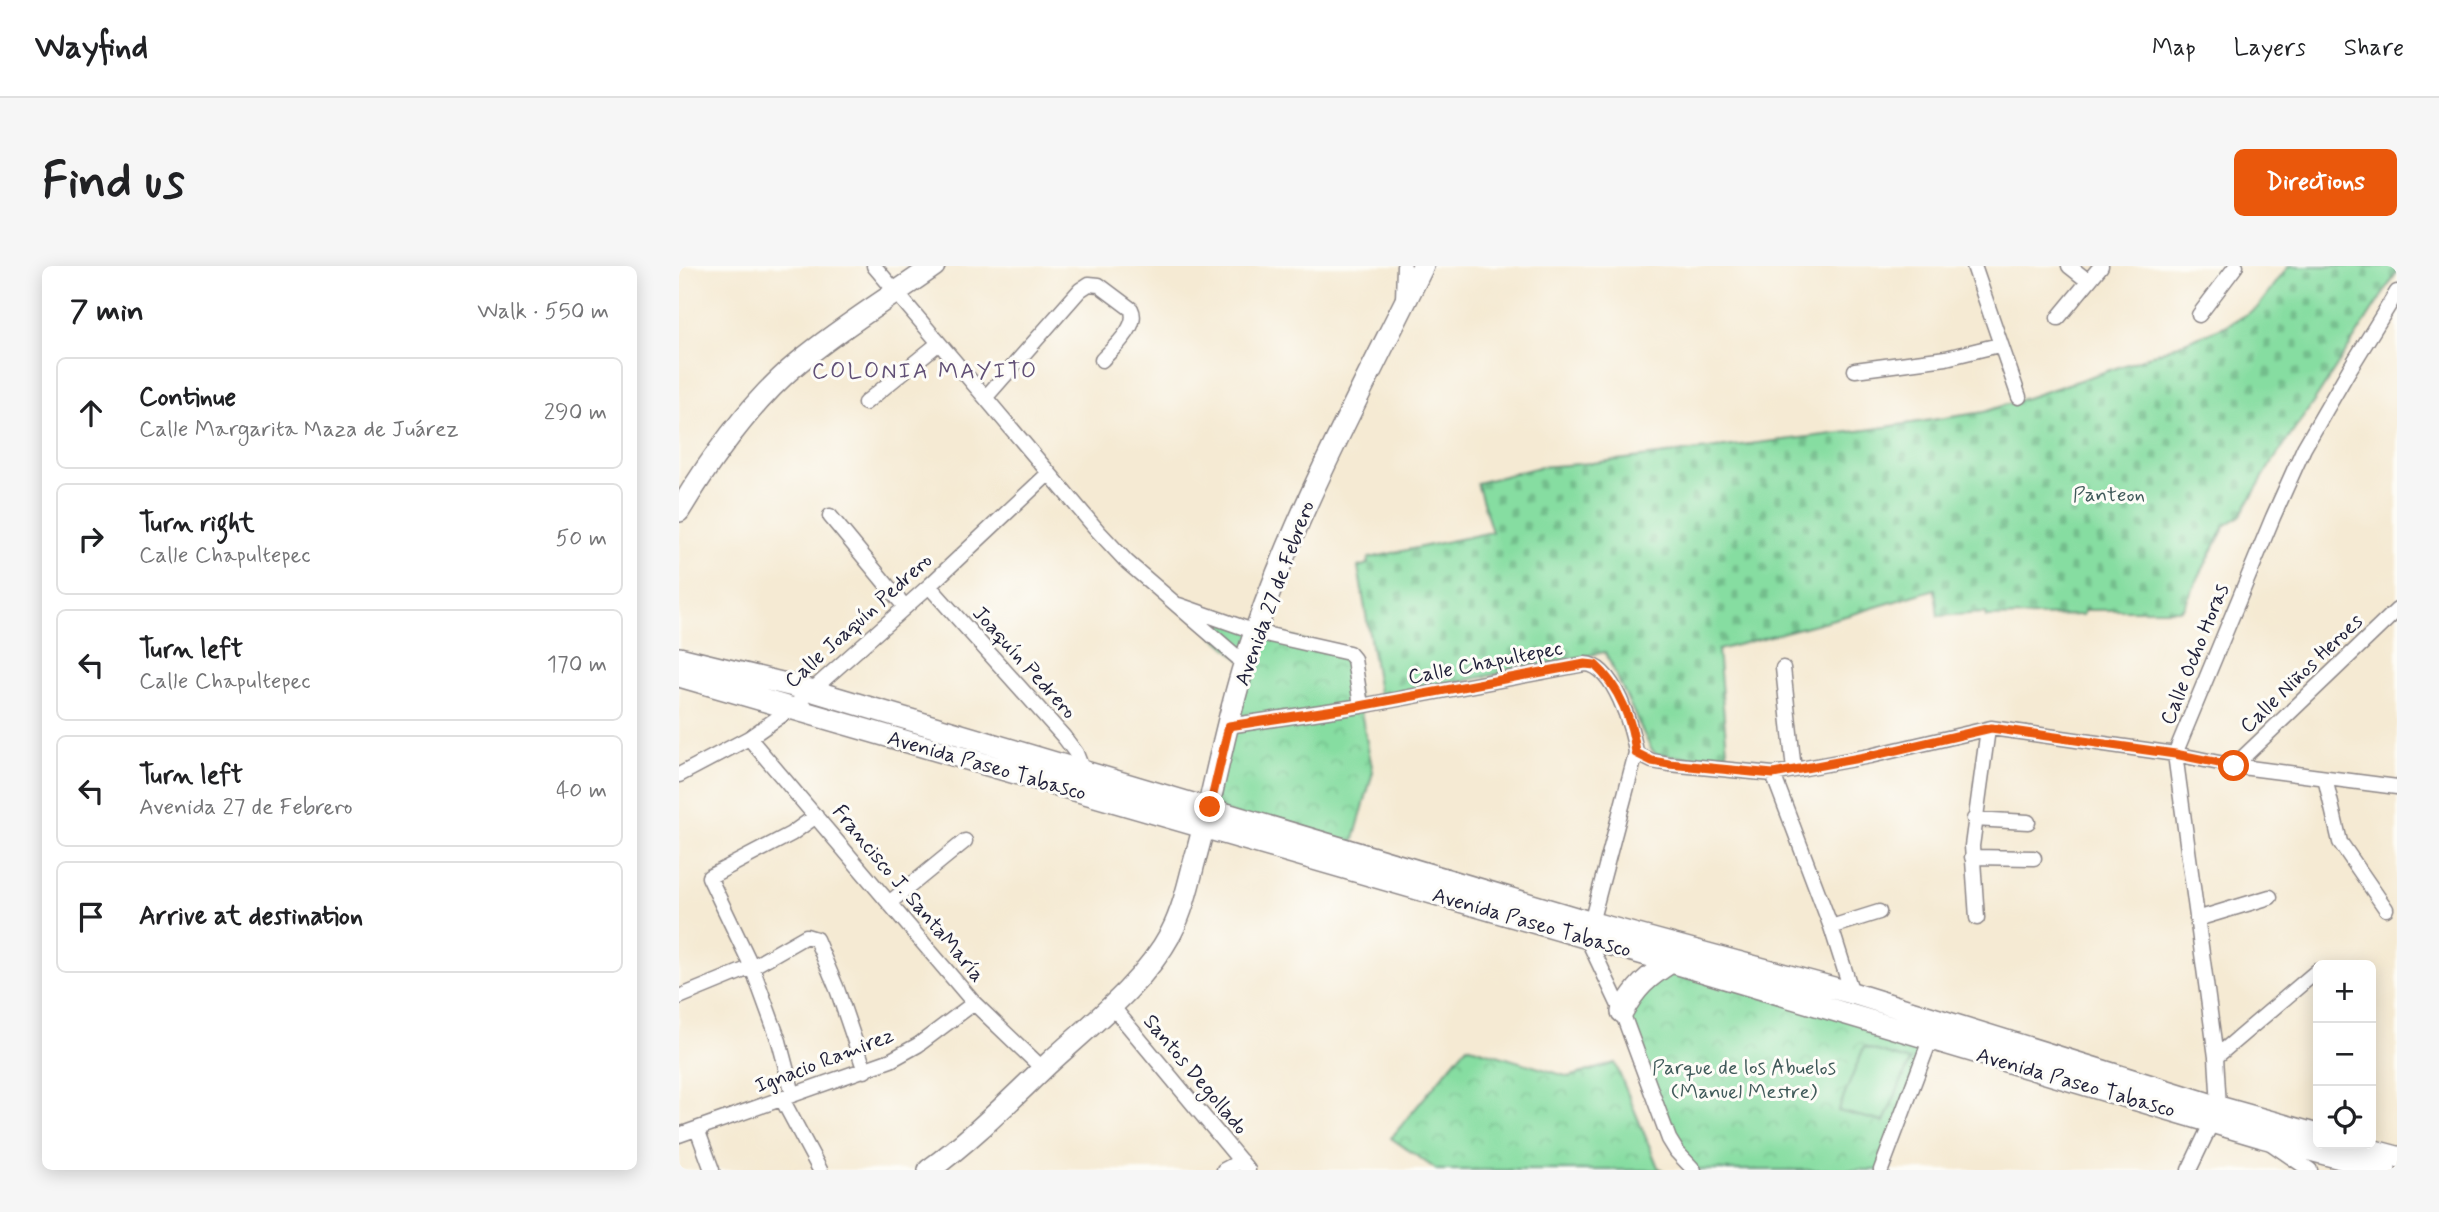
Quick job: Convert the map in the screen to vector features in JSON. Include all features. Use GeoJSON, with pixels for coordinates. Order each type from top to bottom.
{"type":"FeatureCollection","features":[{"type":"Feature","properties":{"kind":"main road"},"geometry":{"type":"LineString","coordinates":[[679,511],[719,450],[784,375],[891,289],[912,266]]}},
{"type":"Feature","properties":{"kind":"main road"},"geometry":{"type":"LineString","coordinates":[[679,485],[716,434],[776,366],[804,341],[934,266]]}},
{"type":"Feature","properties":{"kind":"main road","name":"Avenida 27 de Febrero"},"geometry":{"type":"LineString","coordinates":[[929,1170],[964,1143],[1111,1005],[1139,976],[1171,933],[1182,905],[1210,807],[1244,663],[1293,534],[1423,266]]}},
{"type":"Feature","properties":{"kind":"main road","name":"Avenida Paseo Tabasco"},"geometry":{"type":"LineString","coordinates":[[679,657],[810,690],[1210,807],[1588,930],[1671,962],[1930,1040],[2215,1114],[2313,1134]]}},
{"type":"Feature","properties":{"kind":"main road","name":"Avenida Paseo Tabasco"},"geometry":{"type":"LineString","coordinates":[[679,676],[1204,828],[1588,930],[1852,993],[2215,1114],[2262,1137],[2385,1170]]}},
{"type":"Feature","properties":{"kind":"main road"},"geometry":{"type":"LineString","coordinates":[[1622,1012],[1635,990],[1649,976],[1671,962]]}},
{"type":"Feature","properties":{"kind":"main road"},"geometry":{"type":"LineString","coordinates":[[2367,1149],[2397,1157]]}},
{"type":"Feature","properties":{"kind":"main road"},"geometry":{"type":"LineString","coordinates":[[2308,1168],[2329,1154]]}},
{"type":"Feature","properties":{"kind":"street"},"geometry":{"type":"LineString","coordinates":[[874,266],[1048,474],[1127,562],[1244,663]]}},
{"type":"Feature","properties":{"kind":"street"},"geometry":{"type":"LineString","coordinates":[[1403,307],[1404,266]]}},
{"type":"Feature","properties":{"kind":"street"},"geometry":{"type":"LineString","coordinates":[[1974,266],[2019,397]]}},
{"type":"Feature","properties":{"kind":"street"},"geometry":{"type":"LineString","coordinates":[[2069,266],[2088,281]]}},
{"type":"Feature","properties":{"kind":"street"},"geometry":{"type":"LineString","coordinates":[[2058,318],[2101,266]]}},
{"type":"Feature","properties":{"kind":"street"},"geometry":{"type":"LineString","coordinates":[[2199,314],[2236,266]]}},
{"type":"Feature","properties":{"kind":"street"},"geometry":{"type":"LineString","coordinates":[[986,397],[1080,290],[1089,284],[1101,287],[1131,309],[1133,314],[1133,324],[1102,360]]}},
{"type":"Feature","properties":{"kind":"street","name":"Calle Ocho Horas"},"geometry":{"type":"LineString","coordinates":[[2189,1170],[2215,1114],[2216,1057],[2175,754],[2304,448],[2397,292]]}},
{"type":"Feature","properties":{"kind":"street"},"geometry":{"type":"LineString","coordinates":[[865,403],[939,343]]}},
{"type":"Feature","properties":{"kind":"street"},"geometry":{"type":"LineString","coordinates":[[1855,370],[1946,358],[1999,345]]}},
{"type":"Feature","properties":{"kind":"street","name":"Calle Joaquín Pedrero"},"geometry":{"type":"LineString","coordinates":[[679,775],[749,738],[792,708],[929,586],[1048,474]]}},
{"type":"Feature","properties":{"kind":"street"},"geometry":{"type":"LineString","coordinates":[[830,516],[905,607]]}},
{"type":"Feature","properties":{"kind":"street","name":"Joaquín Pedrero"},"geometry":{"type":"LineString","coordinates":[[929,586],[1064,737],[1076,753],[1083,771]]}},
{"type":"Feature","properties":{"kind":"street"},"geometry":{"type":"LineString","coordinates":[[1178,605],[1256,632],[1349,653],[1354,659],[1360,706]]}},
{"type":"Feature","properties":{"kind":"street","name":"Calle Niños Heroes"},"geometry":{"type":"LineString","coordinates":[[2234,766],[2397,610]]}},
{"type":"Feature","properties":{"kind":"street","name":"Calle Chapultepec"},"geometry":{"type":"LineString","coordinates":[[1229,726],[1360,706],[1585,664],[1595,665],[1601,670],[1625,709],[1631,724],[1636,753],[1588,930]]}},
{"type":"Feature","properties":{"kind":"street"},"geometry":{"type":"LineString","coordinates":[[1783,668],[1794,770]]}},
{"type":"Feature","properties":{"kind":"street"},"geometry":{"type":"LineString","coordinates":[[1977,918],[1972,857],[1974,819],[1988,729]]}},
{"type":"Feature","properties":{"kind":"street"},"geometry":{"type":"LineString","coordinates":[[1636,753],[1652,761],[1669,764],[1773,774],[1870,756],[1988,729],[2013,730],[2175,754],[2234,766],[2397,787]]}},
{"type":"Feature","properties":{"kind":"street","name":"Francisco J. SantaMaría"},"geometry":{"type":"LineString","coordinates":[[749,738],[974,1003],[1043,1069]]}},
{"type":"Feature","properties":{"kind":"street"},"geometry":{"type":"LineString","coordinates":[[1773,774],[1831,927],[1852,993]]}},
{"type":"Feature","properties":{"kind":"street"},"geometry":{"type":"LineString","coordinates":[[2325,778],[2340,842],[2386,909]]}},
{"type":"Feature","properties":{"kind":"street"},"geometry":{"type":"LineString","coordinates":[[816,816],[791,834],[709,877],[752,967],[779,1041],[787,1097],[820,1170]]}},
{"type":"Feature","properties":{"kind":"street"},"geometry":{"type":"LineString","coordinates":[[1974,819],[2028,822]]}},
{"type":"Feature","properties":{"kind":"street"},"geometry":{"type":"LineString","coordinates":[[889,903],[965,841]]}},
{"type":"Feature","properties":{"kind":"street"},"geometry":{"type":"LineString","coordinates":[[1972,857],[2034,858]]}},
{"type":"Feature","properties":{"kind":"street"},"geometry":{"type":"LineString","coordinates":[[2197,919],[2270,897]]}},
{"type":"Feature","properties":{"kind":"street"},"geometry":{"type":"LineString","coordinates":[[1831,927],[1879,912]]}},
{"type":"Feature","properties":{"kind":"street"},"geometry":{"type":"LineString","coordinates":[[1588,930],[1669,1139],[1686,1168]]}},
{"type":"Feature","properties":{"kind":"street"},"geometry":{"type":"LineString","coordinates":[[679,997],[752,967],[806,936],[811,936],[816,939],[837,989],[865,1071]]}},
{"type":"Feature","properties":{"kind":"street"},"geometry":{"type":"LineString","coordinates":[[2216,1057],[2313,974]]}},
{"type":"Feature","properties":{"kind":"street","name":"Ignacio Ramirez"},"geometry":{"type":"LineString","coordinates":[[679,1135],[891,1060],[918,1045],[974,1003]]}},
{"type":"Feature","properties":{"kind":"street","name":"Santos Degollado"},"geometry":{"type":"LineString","coordinates":[[1111,1005],[1244,1166]]}},
{"type":"Feature","properties":{"kind":"street"},"geometry":{"type":"LineString","coordinates":[[1881,1170],[1930,1040]]}},
{"type":"Feature","properties":{"kind":"street"},"geometry":{"type":"LineString","coordinates":[[697,1129],[712,1170]]}},
{"type":"Feature","properties":{"kind":"street"},"geometry":{"type":"LineString","coordinates":[[2262,1137],[2308,1168]]}},
{"type":"Feature","properties":{"kind":"street"},"geometry":{"type":"LineString","coordinates":[[1224,1170],[1244,1166]]}},
{"type":"Feature","properties":{"kind":"green space","name":"Panteon"},"geometry":{"type":"Polygon","coordinates":[[[2289,266],[2397,266],[2397,272],[2269,467],[2241,515],[2225,526],[2183,608],[2179,610],[2085,610],[2083,615],[1986,617],[1985,613],[1938,616],[1935,589],[1718,650],[1728,762],[1656,754],[1651,749],[1605,652],[1380,698],[1358,567],[1368,564],[1369,558],[1492,532],[1477,483],[1539,467],[1866,430],[1984,412],[2137,361],[2225,326],[2257,308],[2289,266]]]}},
{"type":"Feature","properties":{"kind":"green space"},"geometry":{"type":"Polygon","coordinates":[[[1179,605],[1349,653],[1373,772],[1351,850],[1210,807],[1244,663],[1179,605]]]}},
{"type":"Feature","properties":{"kind":"green space","name":"Parque de los Abuelos (Manuel Mestre)"},"geometry":{"type":"Polygon","coordinates":[[[1671,962],[1930,1040],[1882,1170],[1694,1170],[1685,1163],[1622,1012],[1671,962]]]}},
{"type":"Feature","properties":{"kind":"green space"},"geometry":{"type":"Polygon","coordinates":[[[1467,1046],[1569,1077],[1615,1063],[1658,1167],[1662,1170],[1437,1170],[1391,1138],[1467,1046]]]}},
{"type":"Feature","properties":{"kind":"green space"},"geometry":{"type":"Polygon","coordinates":[[[1864,1047],[1910,1061],[1884,1122],[1838,1111],[1864,1047]]]}},
{"type":"Feature","properties":{"kind":"district","name":"COLONIA MAYITO"},"geometry":{"type":"Point","coordinates":[925,370]}},
{"type":"Feature","properties":{"kind":"route"},"geometry":{"type":"LineString","coordinates":[[1210,807],[1229,726],[1360,706],[1585,664],[1595,665],[1601,670],[1625,709],[1635,739],[1636,753],[1652,761],[1669,764],[1773,774],[1870,756],[1991,728],[2175,754],[2234,766]]}}]}
